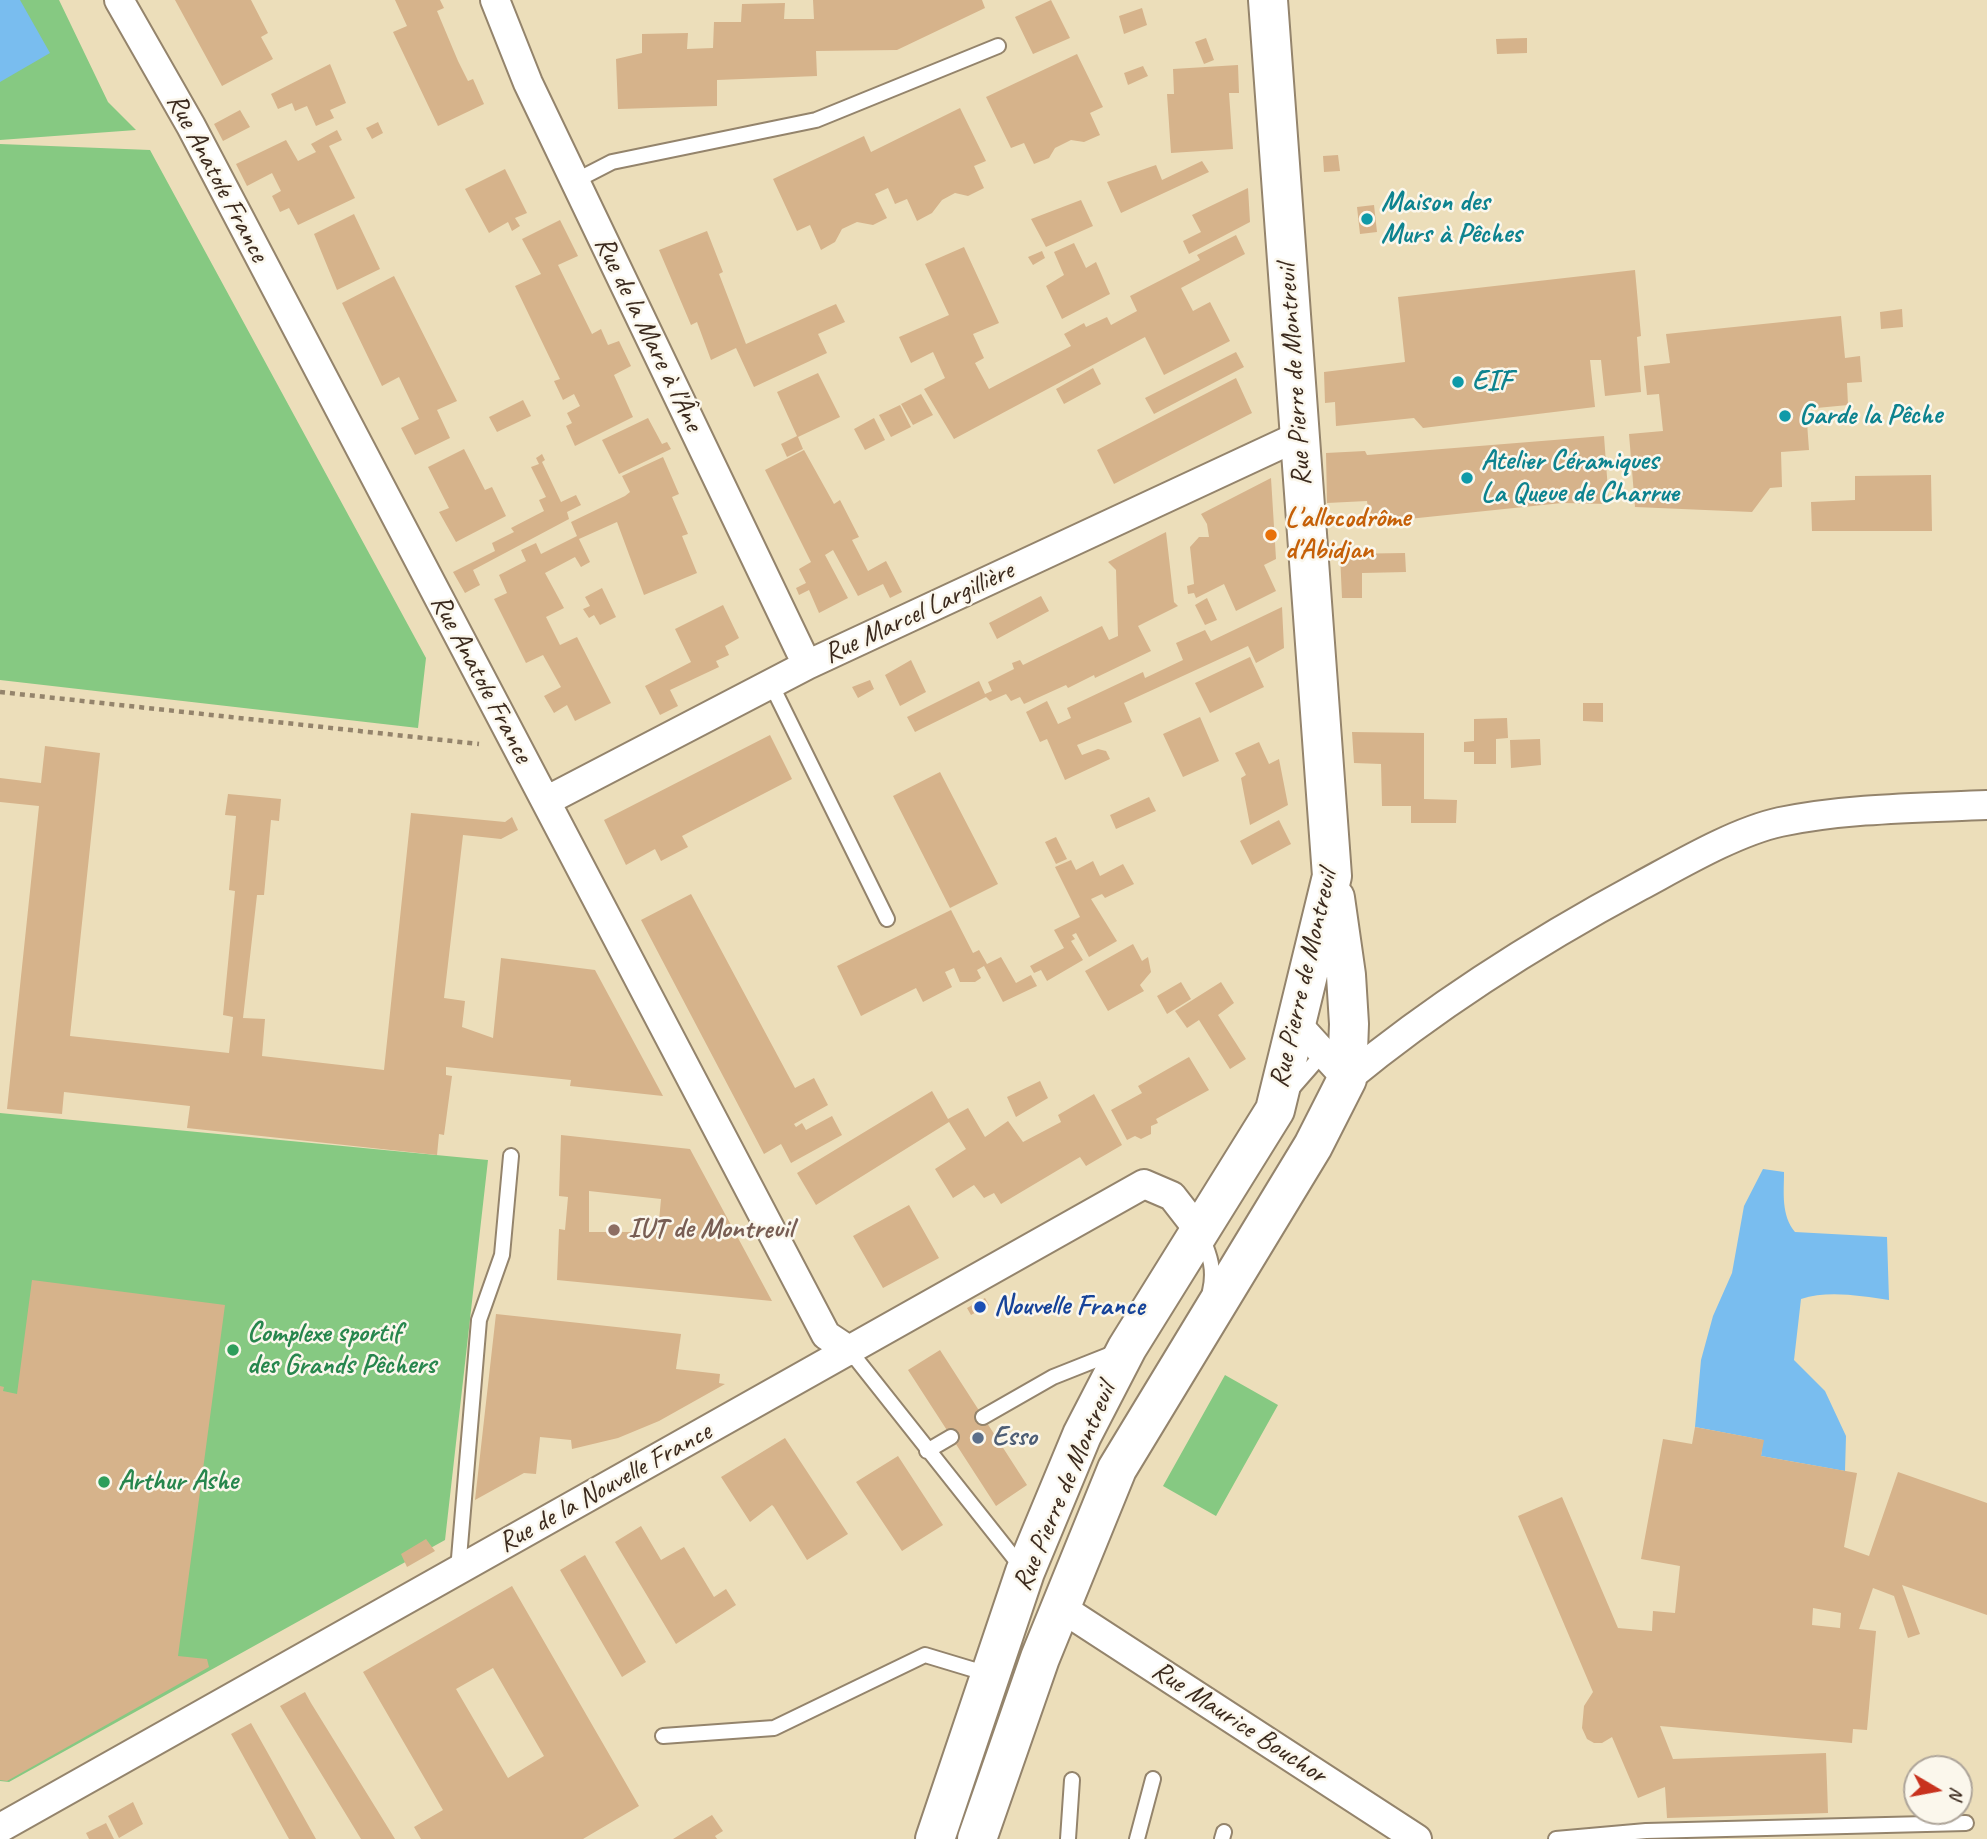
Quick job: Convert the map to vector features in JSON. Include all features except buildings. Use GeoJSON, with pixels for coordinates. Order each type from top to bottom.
{"type":"FeatureCollection","features":[{"type":"Feature","properties":{"kind":"main road","name":"Rue Pierre de Montreuil"},"geometry":{"type":"LineString","coordinates":[[935,1839],[1025,1572],[1082,1435],[1127,1348],[1275,1110],[1332,876],[1268,0]]}},
{"type":"Feature","properties":{"kind":"main road"},"geometry":{"type":"LineString","coordinates":[[1332,876],[1346,975],[1349,1024],[1335,1066]]}},
{"type":"Feature","properties":{"kind":"main road","name":"Rue Pierre de Montreuil"},"geometry":{"type":"LineString","coordinates":[[978,1839],[1060,1607],[1116,1469],[1313,1146],[1335,1066]]}},
{"type":"Feature","properties":{"kind":"street","name":"Rue Anatole France"},"geometry":{"type":"LineString","coordinates":[[119,0],[191,127],[826,1335],[850,1351]]}},
{"type":"Feature","properties":{"kind":"street","name":"Rue de la Mare à l'Âne"},"geometry":{"type":"LineString","coordinates":[[495,0],[528,83],[807,665]]}},
{"type":"Feature","properties":{"kind":"street","name":"Rue Marcel Largillière"},"geometry":{"type":"LineString","coordinates":[[546,801],[807,665],[1298,436]]}},
{"type":"Feature","properties":{"kind":"street"},"geometry":{"type":"LineString","coordinates":[[1296,1023],[1335,1066],[1412,1026],[1546,937],[1698,854],[1778,823],[1864,810],[1987,805]]}},
{"type":"Feature","properties":{"kind":"street","name":"Rue de la Nouvelle France"},"geometry":{"type":"LineString","coordinates":[[0,1828],[1144,1184],[1172,1196],[1200,1231]]}},
{"type":"Feature","properties":{"kind":"street","name":"Rue Maurice Bouchor"},"geometry":{"type":"LineString","coordinates":[[1060,1607],[1417,1839]]}},
{"type":"Feature","properties":{"kind":"lane"},"geometry":{"type":"LineString","coordinates":[[575,181],[612,162],[816,120],[998,46]]}},
{"type":"Feature","properties":{"kind":"lane"},"geometry":{"type":"LineString","coordinates":[[771,684],[887,919]]}},
{"type":"Feature","properties":{"kind":"lane"},"geometry":{"type":"LineString","coordinates":[[1275,1110],[1335,1066]]}},
{"type":"Feature","properties":{"kind":"lane"},"geometry":{"type":"LineString","coordinates":[[452,1574],[480,1321],[502,1255],[511,1156]]}},
{"type":"Feature","properties":{"kind":"lane"},"geometry":{"type":"LineString","coordinates":[[1198,1333],[1213,1278],[1212,1260],[1200,1231]]}},
{"type":"Feature","properties":{"kind":"lane"},"geometry":{"type":"LineString","coordinates":[[983,1417],[1053,1377],[1127,1348]]}},
{"type":"Feature","properties":{"kind":"lane"},"geometry":{"type":"LineString","coordinates":[[850,1351],[1025,1572]]}},
{"type":"Feature","properties":{"kind":"lane"},"geometry":{"type":"LineString","coordinates":[[927,1451],[951,1437]]}},
{"type":"Feature","properties":{"kind":"lane"},"geometry":{"type":"LineString","coordinates":[[663,1736],[774,1728],[925,1655],[990,1674]]}},
{"type":"Feature","properties":{"kind":"lane"},"geometry":{"type":"LineString","coordinates":[[1137,1839],[1153,1779]]}},
{"type":"Feature","properties":{"kind":"lane"},"geometry":{"type":"LineString","coordinates":[[1068,1839],[1072,1780]]}},
{"type":"Feature","properties":{"kind":"lane"},"geometry":{"type":"LineString","coordinates":[[1556,1839],[1646,1831],[1903,1825]]}},
{"type":"Feature","properties":{"kind":"path"},"geometry":{"type":"LineString","coordinates":[[0,692],[518,749]]}},
{"type":"Feature","properties":{"kind":"green space"},"geometry":{"type":"Polygon","coordinates":[[[0,0],[59,0],[108,102],[136,130],[0,140],[0,0]]]}},
{"type":"Feature","properties":{"kind":"green space"},"geometry":{"type":"Polygon","coordinates":[[[0,144],[150,150],[426,658],[418,728],[0,680],[0,144]]]}},
{"type":"Feature","properties":{"kind":"green space","name":"Complexe sportif des Grands Pêchers"},"geometry":{"type":"Polygon","coordinates":[[[0,1113],[488,1160],[445,1540],[9,1782],[0,1781],[0,1113]]]}},
{"type":"Feature","properties":{"kind":"green space"},"geometry":{"type":"Polygon","coordinates":[[[1225,1375],[1278,1405],[1216,1516],[1163,1486],[1225,1375]]]}},
{"type":"Feature","properties":{"kind":"water"},"geometry":{"type":"Polygon","coordinates":[[[0,0],[20,0],[50,53],[0,82],[0,0]]]}},
{"type":"Feature","properties":{"kind":"water"},"geometry":{"type":"Polygon","coordinates":[[[1763,1169],[1784,1172],[1785,1211],[1795,1232],[1887,1237],[1889,1300],[1833,1294],[1801,1299],[1794,1360],[1825,1391],[1846,1436],[1845,1471],[1761,1456],[1763,1440],[1695,1427],[1701,1360],[1713,1316],[1732,1273],[1744,1206],[1763,1169]]]}},
{"type":"Feature","properties":{"kind":"place","name":"Maison des Murs à Pêches"},"geometry":{"type":"Point","coordinates":[1367,219]}},
{"type":"Feature","properties":{"kind":"place","name":"EIF"},"geometry":{"type":"Point","coordinates":[1458,382]}},
{"type":"Feature","properties":{"kind":"place","name":"Garde la Pêche"},"geometry":{"type":"Point","coordinates":[1785,416]}},
{"type":"Feature","properties":{"kind":"place","name":"Atelier Céramiques La Queue de Charrue"},"geometry":{"type":"Point","coordinates":[1467,478]}},
{"type":"Feature","properties":{"kind":"place","name":"L'allocodrôme d'Abidjan"},"geometry":{"type":"Point","coordinates":[1271,535]}},
{"type":"Feature","properties":{"kind":"place","name":"IUT de Montreuil"},"geometry":{"type":"Point","coordinates":[614,1230]}},
{"type":"Feature","properties":{"kind":"place","name":"Nouvelle France"},"geometry":{"type":"Point","coordinates":[980,1307]}},
{"type":"Feature","properties":{"kind":"place","name":"Complexe sportif des Grands Pêchers"},"geometry":{"type":"Point","coordinates":[233,1350]}},
{"type":"Feature","properties":{"kind":"place","name":"Esso"},"geometry":{"type":"Point","coordinates":[978,1438]}},
{"type":"Feature","properties":{"kind":"place","name":"Arthur Ashe"},"geometry":{"type":"Point","coordinates":[104,1482]}}]}
